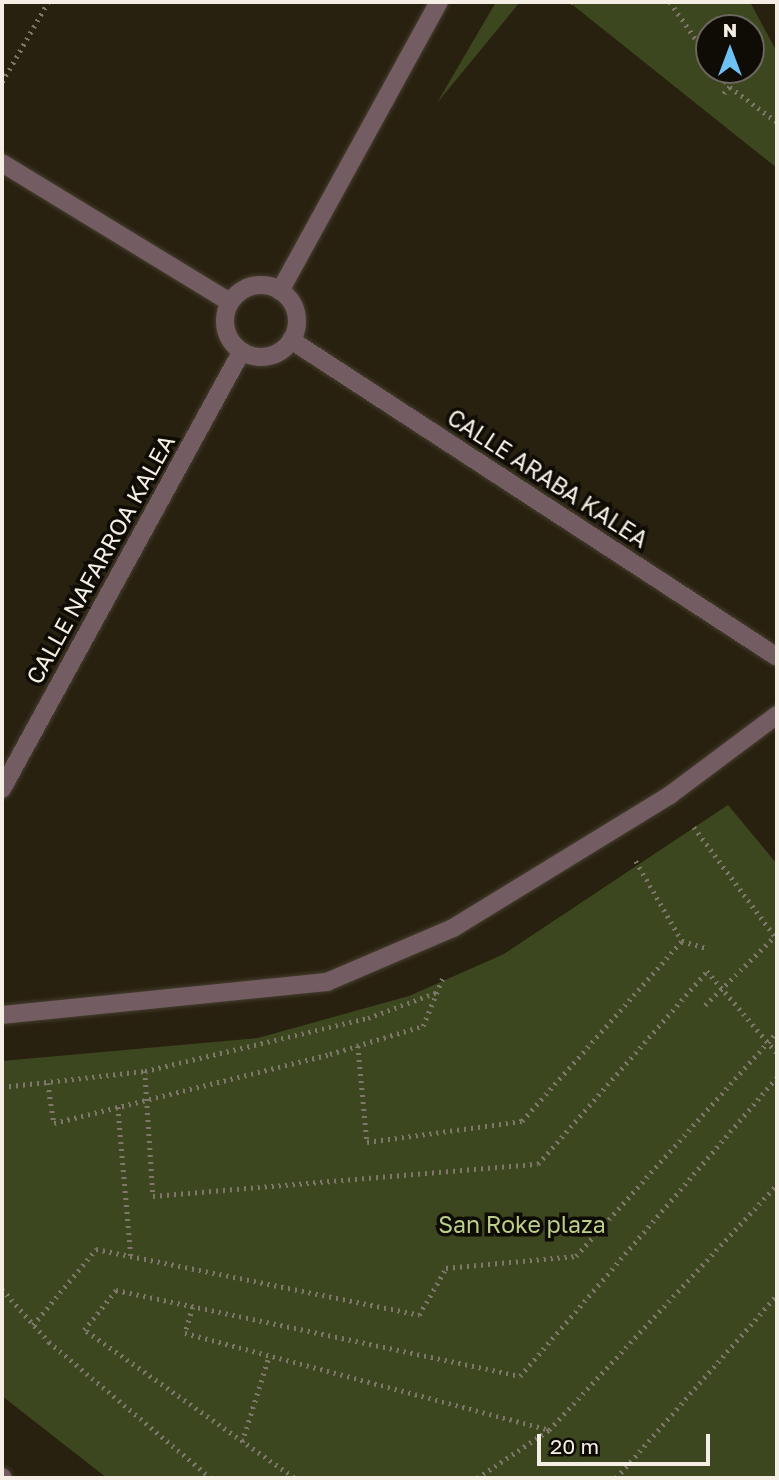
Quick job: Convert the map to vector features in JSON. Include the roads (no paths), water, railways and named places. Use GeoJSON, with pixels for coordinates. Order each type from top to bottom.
{"type":"FeatureCollection","features":[{"type":"Feature","properties":{"kind":"street"},"geometry":{"type":"LineString","coordinates":[[280,290],[439,2]]}},
{"type":"Feature","properties":{"kind":"street"},"geometry":{"type":"LineString","coordinates":[[2,163],[230,302]]}},
{"type":"Feature","properties":{"kind":"street"},"geometry":{"type":"LineString","coordinates":[[257,285],[280,290],[295,309],[291,340],[271,356],[241,352],[225,327],[230,302],[257,285]]}},
{"type":"Feature","properties":{"kind":"street","name":"CALLE ARABA KALEA"},"geometry":{"type":"LineString","coordinates":[[291,340],[777,657]]}},
{"type":"Feature","properties":{"kind":"street","name":"CALLE NAFARROA KALEA"},"geometry":{"type":"LineString","coordinates":[[2,789],[241,352]]}},
{"type":"Feature","properties":{"kind":"street"},"geometry":{"type":"LineString","coordinates":[[2,1015],[327,982],[453,928],[670,795],[777,715]]}},
{"type":"Feature","properties":{"kind":"park label","name":"San Roke plaza"},"geometry":{"type":"Point","coordinates":[522,1224]}}]}
